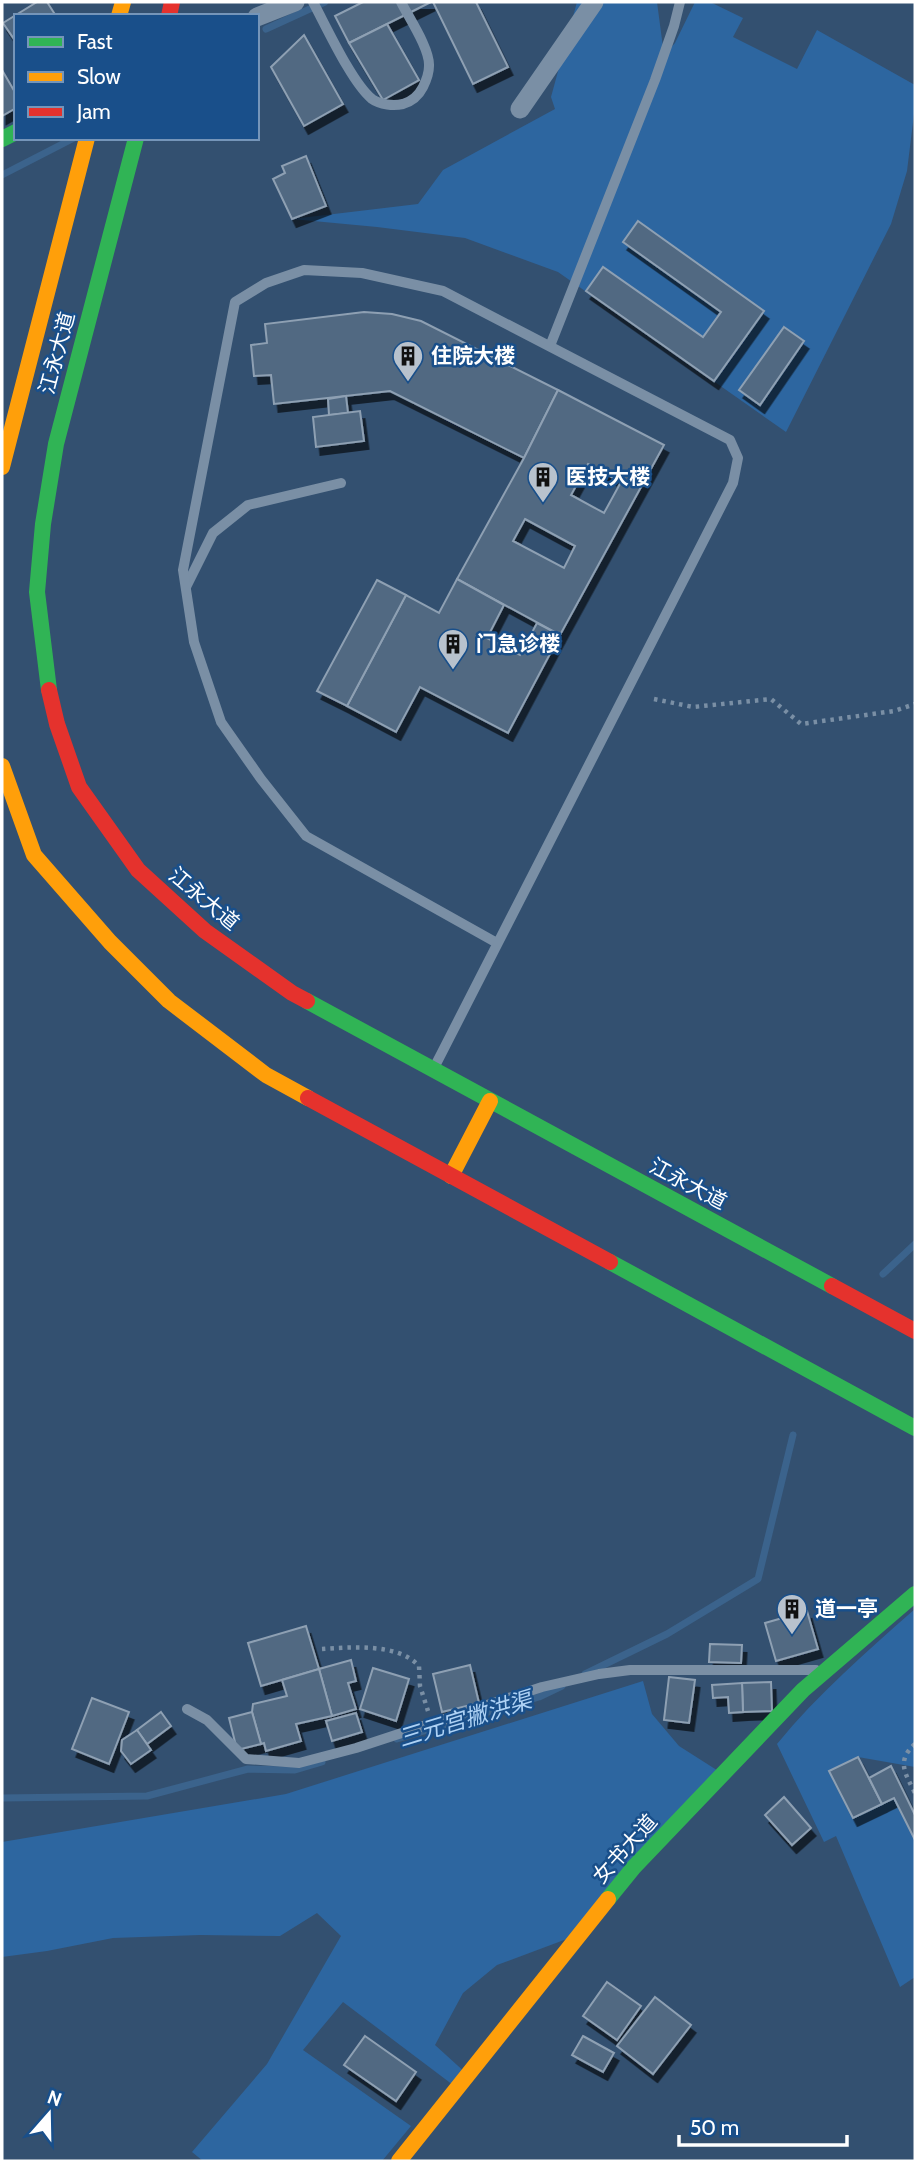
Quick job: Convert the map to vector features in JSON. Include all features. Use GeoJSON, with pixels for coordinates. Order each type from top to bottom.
{"type":"FeatureCollection","features":[{"type":"Feature","properties":{"kind":"main road","name":"江永大道"},"geometry":{"type":"LineString","coordinates":[[2,467],[86,140]]}},
{"type":"Feature","properties":{"kind":"main road","name":"江永大道"},"geometry":{"type":"LineString","coordinates":[[135,140],[56,444],[43,524],[37,592],[46,679],[57,724],[79,787],[138,870],[205,931],[292,993],[915,1331]]}},
{"type":"Feature","properties":{"kind":"main road"},"geometry":{"type":"LineString","coordinates":[[2,766],[34,855],[110,942],[169,1001],[266,1076],[915,1428]]}},
{"type":"Feature","properties":{"kind":"main road"},"geometry":{"type":"LineString","coordinates":[[451,1176],[490,1101]]}},
{"type":"Feature","properties":{"kind":"main road","name":"女书大道"},"geometry":{"type":"LineString","coordinates":[[399,2161],[634,1867],[803,1690],[915,1594]]}},
{"type":"Feature","properties":{"kind":"street"},"geometry":{"type":"LineString","coordinates":[[259,16],[295,2]]}},
{"type":"Feature","properties":{"kind":"street"},"geometry":{"type":"LineString","coordinates":[[520,109],[594,2]]}},
{"type":"Feature","properties":{"kind":"lane"},"geometry":{"type":"LineString","coordinates":[[313,2],[354,78],[373,99],[383,104],[395,105],[415,99],[423,88],[429,64],[426,51],[401,2]]}},
{"type":"Feature","properties":{"kind":"lane"},"geometry":{"type":"LineString","coordinates":[[550,346],[654,80],[680,2]]}},
{"type":"Feature","properties":{"kind":"lane"},"geometry":{"type":"LineString","coordinates":[[433,1070],[733,483],[738,458],[730,440],[443,290],[362,272],[304,270],[266,283],[235,302],[183,570],[194,642],[220,722],[306,836],[497,943]]}},
{"type":"Feature","properties":{"kind":"lane"},"geometry":{"type":"LineString","coordinates":[[186,587],[213,533],[248,505],[341,483]]}},
{"type":"Feature","properties":{"kind":"lane"},"geometry":{"type":"LineString","coordinates":[[187,1709],[207,1720],[246,1759],[299,1763],[356,1748],[542,1687],[599,1674],[630,1670],[826,1670]]}},
{"type":"Feature","properties":{"kind":"path"},"geometry":{"type":"LineString","coordinates":[[654,699],[693,707],[771,699],[801,723],[894,711],[915,704]]}},
{"type":"Feature","properties":{"kind":"path"},"geometry":{"type":"LineString","coordinates":[[322,1649],[377,1649],[401,1653],[413,1659],[419,1666],[420,1686],[433,1723]]}},
{"type":"Feature","properties":{"kind":"path"},"geometry":{"type":"LineString","coordinates":[[915,1744],[907,1751],[904,1759],[905,1772],[915,1793]]}},
{"type":"Feature","properties":{"kind":"shaded area"},"geometry":{"type":"Polygon","coordinates":[[[577,2],[657,2],[664,55],[675,43],[695,2],[710,2],[743,18],[733,37],[797,69],[817,30],[915,85],[907,171],[891,224],[786,432],[558,272],[465,238],[292,219],[418,204],[443,170],[555,109],[551,97],[577,2]]]}},
{"type":"Feature","properties":{"kind":"shaded area"},"geometry":{"type":"Polygon","coordinates":[[[915,1609],[915,1767],[858,1757],[830,1771],[853,1818],[894,1798],[915,1840],[915,1977],[900,1987],[836,1836],[824,1842],[777,1744],[826,1691],[915,1609]]]}},
{"type":"Feature","properties":{"kind":"shaded area"},"geometry":{"type":"Polygon","coordinates":[[[643,1681],[652,1714],[679,1746],[723,1774],[580,1934],[497,1965],[463,1993],[435,2045],[468,2075],[457,2088],[343,2002],[303,2050],[411,2126],[382,2161],[203,2161],[192,2152],[267,2064],[341,1936],[317,1913],[280,1936],[113,1938],[2,1957],[2,1842],[286,1794],[643,1681]]]}},
{"type":"Feature","properties":{"kind":"building"},"geometry":{"type":"Polygon","coordinates":[[[37,2],[47,2],[55,14],[18,14],[37,2]]]}},
{"type":"Feature","properties":{"kind":"building"},"geometry":{"type":"Polygon","coordinates":[[[363,2],[431,2],[349,43],[335,16],[363,2]]]}},
{"type":"Feature","properties":{"kind":"building"},"geometry":{"type":"Polygon","coordinates":[[[433,2],[476,2],[508,67],[473,84],[433,2]]]}},
{"type":"Feature","properties":{"kind":"building"},"geometry":{"type":"Polygon","coordinates":[[[14,16],[14,39],[3,23],[14,16]]]}},
{"type":"Feature","properties":{"kind":"building"},"geometry":{"type":"Polygon","coordinates":[[[387,24],[419,80],[383,100],[349,43],[387,24]]]}},
{"type":"Feature","properties":{"kind":"building"},"geometry":{"type":"Polygon","coordinates":[[[304,35],[343,104],[304,126],[271,67],[304,35]]]}},
{"type":"Feature","properties":{"kind":"building"},"geometry":{"type":"Polygon","coordinates":[[[2,70],[14,91],[14,109],[2,116],[2,70]]]}},
{"type":"Feature","properties":{"kind":"building"},"geometry":{"type":"Polygon","coordinates":[[[306,156],[326,206],[292,219],[273,179],[285,173],[282,166],[306,156]]]}},
{"type":"Feature","properties":{"kind":"building"},"geometry":{"type":"Polygon","coordinates":[[[638,221],[764,311],[714,381],[586,291],[603,267],[703,337],[721,312],[623,242],[638,221]]]}},
{"type":"Feature","properties":{"kind":"building","name":"住院大楼"},"geometry":{"type":"Polygon","coordinates":[[[364,312],[392,314],[421,321],[558,390],[524,458],[390,391],[274,404],[271,375],[254,376],[251,345],[267,343],[265,324],[364,312]]]}},
{"type":"Feature","properties":{"kind":"building"},"geometry":{"type":"Polygon","coordinates":[[[784,327],[804,341],[760,405],[739,390],[784,327]]]}},
{"type":"Feature","properties":{"kind":"building","name":"医技大楼"},"geometry":{"type":"Polygon","coordinates":[[[558,390],[664,445],[560,635],[457,579],[558,390]],[[588,464],[571,495],[604,513],[621,482],[588,464]],[[525,519],[513,541],[564,568],[575,546],[525,519]]]}},
{"type":"Feature","properties":{"kind":"building"},"geometry":{"type":"Polygon","coordinates":[[[346,396],[348,413],[329,415],[328,399],[346,396]]]}},
{"type":"Feature","properties":{"kind":"building"},"geometry":{"type":"Polygon","coordinates":[[[360,411],[364,441],[316,447],[313,417],[360,411]]]}},
{"type":"Feature","properties":{"kind":"building","name":"门急诊楼"},"geometry":{"type":"Polygon","coordinates":[[[457,579],[504,605],[487,638],[520,655],[537,623],[560,635],[508,733],[420,687],[396,732],[347,706],[406,595],[439,613],[457,579]]]}},
{"type":"Feature","properties":{"kind":"building"},"geometry":{"type":"Polygon","coordinates":[[[377,580],[406,595],[347,706],[317,691],[377,580]]]}},
{"type":"Feature","properties":{"kind":"building","name":"道一亭"},"geometry":{"type":"Polygon","coordinates":[[[807,1611],[818,1649],[776,1661],[765,1623],[807,1611]]]}},
{"type":"Feature","properties":{"kind":"building"},"geometry":{"type":"Polygon","coordinates":[[[306,1626],[319,1669],[261,1686],[248,1643],[306,1626]]]}},
{"type":"Feature","properties":{"kind":"building"},"geometry":{"type":"Polygon","coordinates":[[[710,1644],[742,1645],[741,1663],[709,1662],[710,1644]]]}},
{"type":"Feature","properties":{"kind":"building"},"geometry":{"type":"Polygon","coordinates":[[[351,1660],[356,1681],[348,1683],[356,1709],[332,1716],[319,1669],[351,1660]]]}},
{"type":"Feature","properties":{"kind":"building"},"geometry":{"type":"Polygon","coordinates":[[[470,1665],[479,1703],[442,1712],[433,1674],[470,1665]]]}},
{"type":"Feature","properties":{"kind":"building"},"geometry":{"type":"Polygon","coordinates":[[[373,1668],[409,1679],[396,1721],[360,1709],[373,1668]]]}},
{"type":"Feature","properties":{"kind":"building"},"geometry":{"type":"Polygon","coordinates":[[[319,1669],[332,1716],[296,1724],[301,1741],[266,1751],[264,1743],[261,1744],[252,1712],[253,1704],[287,1696],[282,1680],[319,1669]]]}},
{"type":"Feature","properties":{"kind":"building"},"geometry":{"type":"Polygon","coordinates":[[[669,1677],[695,1680],[689,1723],[664,1720],[669,1677]]]}},
{"type":"Feature","properties":{"kind":"building"},"geometry":{"type":"Polygon","coordinates":[[[771,1682],[772,1711],[743,1712],[742,1683],[771,1682]]]}},
{"type":"Feature","properties":{"kind":"building"},"geometry":{"type":"Polygon","coordinates":[[[742,1683],[743,1712],[729,1713],[728,1697],[713,1698],[712,1685],[742,1683]]]}},
{"type":"Feature","properties":{"kind":"building"},"geometry":{"type":"Polygon","coordinates":[[[92,1698],[129,1712],[109,1764],[72,1749],[92,1698]]]}},
{"type":"Feature","properties":{"kind":"building"},"geometry":{"type":"Polygon","coordinates":[[[161,1712],[171,1726],[147,1744],[137,1730],[161,1712]]]}},
{"type":"Feature","properties":{"kind":"building"},"geometry":{"type":"Polygon","coordinates":[[[252,1712],[261,1744],[237,1750],[229,1718],[252,1712]]]}},
{"type":"Feature","properties":{"kind":"building"},"geometry":{"type":"Polygon","coordinates":[[[356,1713],[362,1732],[332,1741],[326,1721],[356,1713]]]}},
{"type":"Feature","properties":{"kind":"building"},"geometry":{"type":"Polygon","coordinates":[[[137,1730],[151,1750],[131,1764],[121,1751],[122,1740],[137,1730]]]}},
{"type":"Feature","properties":{"kind":"building"},"geometry":{"type":"Polygon","coordinates":[[[858,1757],[882,1804],[853,1818],[829,1771],[858,1757]]]}},
{"type":"Feature","properties":{"kind":"building"},"geometry":{"type":"Polygon","coordinates":[[[891,1766],[915,1815],[915,1840],[894,1798],[882,1804],[869,1778],[891,1766]]]}},
{"type":"Feature","properties":{"kind":"building"},"geometry":{"type":"Polygon","coordinates":[[[784,1797],[811,1828],[792,1845],[765,1815],[784,1797]]]}},
{"type":"Feature","properties":{"kind":"building"},"geometry":{"type":"Polygon","coordinates":[[[607,1982],[641,2006],[617,2040],[583,2016],[607,1982]]]}},
{"type":"Feature","properties":{"kind":"building"},"geometry":{"type":"Polygon","coordinates":[[[655,1997],[691,2025],[653,2074],[617,2046],[655,1997]]]}},
{"type":"Feature","properties":{"kind":"building"},"geometry":{"type":"Polygon","coordinates":[[[365,2036],[416,2072],[396,2101],[344,2065],[365,2036]]]}},
{"type":"Feature","properties":{"kind":"building"},"geometry":{"type":"Polygon","coordinates":[[[583,2036],[614,2053],[603,2072],[572,2055],[583,2036]]]}},
{"type":"Feature","properties":{"kind":"waterway"},"geometry":{"type":"LineString","coordinates":[[266,29],[325,2]]}},
{"type":"Feature","properties":{"kind":"waterway"},"geometry":{"type":"LineString","coordinates":[[2,175],[70,140]]}},
{"type":"Feature","properties":{"kind":"waterway","name":"三元宫撇洪渠"},"geometry":{"type":"LineString","coordinates":[[883,1274],[915,1244]]}},
{"type":"Feature","properties":{"kind":"waterway","name":"三元宫撇洪渠"},"geometry":{"type":"LineString","coordinates":[[585,1674],[667,1634],[758,1579],[793,1435]]}},
{"type":"Feature","properties":{"kind":"waterway","name":"三元宫撇洪渠"},"geometry":{"type":"LineString","coordinates":[[397,1739],[539,1697],[562,1686]]}},
{"type":"Feature","properties":{"kind":"waterway","name":"三元宫撇洪渠"},"geometry":{"type":"LineString","coordinates":[[2,1798],[147,1796],[248,1769],[295,1770],[322,1762]]}},
{"type":"Feature","properties":{"kind":"traffic: fast"},"geometry":{"type":"LineString","coordinates":[[2,139],[14,133]]}},
{"type":"Feature","properties":{"kind":"traffic: fast"},"geometry":{"type":"LineString","coordinates":[[49,690],[37,592],[43,524],[56,444],[135,140]]}},
{"type":"Feature","properties":{"kind":"traffic: fast"},"geometry":{"type":"LineString","coordinates":[[307,1001],[832,1286]]}},
{"type":"Feature","properties":{"kind":"traffic: fast"},"geometry":{"type":"LineString","coordinates":[[610,1262],[915,1428]]}},
{"type":"Feature","properties":{"kind":"traffic: fast"},"geometry":{"type":"LineString","coordinates":[[608,1899],[634,1867],[803,1690],[915,1594]]}},
{"type":"Feature","properties":{"kind":"traffic: slow"},"geometry":{"type":"LineString","coordinates":[[120,14],[123,2]]}},
{"type":"Feature","properties":{"kind":"traffic: slow"},"geometry":{"type":"LineString","coordinates":[[2,467],[86,140]]}},
{"type":"Feature","properties":{"kind":"traffic: slow"},"geometry":{"type":"LineString","coordinates":[[2,766],[34,855],[110,942],[169,1001],[266,1075],[308,1098]]}},
{"type":"Feature","properties":{"kind":"traffic: slow"},"geometry":{"type":"LineString","coordinates":[[451,1176],[490,1101]]}},
{"type":"Feature","properties":{"kind":"traffic: slow"},"geometry":{"type":"LineString","coordinates":[[399,2161],[608,1899]]}},
{"type":"Feature","properties":{"kind":"traffic: jam"},"geometry":{"type":"LineString","coordinates":[[169,14],[172,2]]}},
{"type":"Feature","properties":{"kind":"traffic: jam"},"geometry":{"type":"LineString","coordinates":[[49,690],[57,724],[79,787],[138,870],[205,931],[307,1001]]}},
{"type":"Feature","properties":{"kind":"traffic: jam"},"geometry":{"type":"LineString","coordinates":[[308,1098],[610,1262]]}},
{"type":"Feature","properties":{"kind":"traffic: jam"},"geometry":{"type":"LineString","coordinates":[[832,1286],[915,1331]]}},
{"type":"Feature","properties":{"kind":"place","name":"住院大楼"},"geometry":{"type":"Point","coordinates":[408,383]}},
{"type":"Feature","properties":{"kind":"place","name":"医技大楼"},"geometry":{"type":"Point","coordinates":[543,504]}},
{"type":"Feature","properties":{"kind":"place","name":"门急诊楼"},"geometry":{"type":"Point","coordinates":[453,671]}},
{"type":"Feature","properties":{"kind":"place","name":"道一亭"},"geometry":{"type":"Point","coordinates":[792,1636]}}]}
